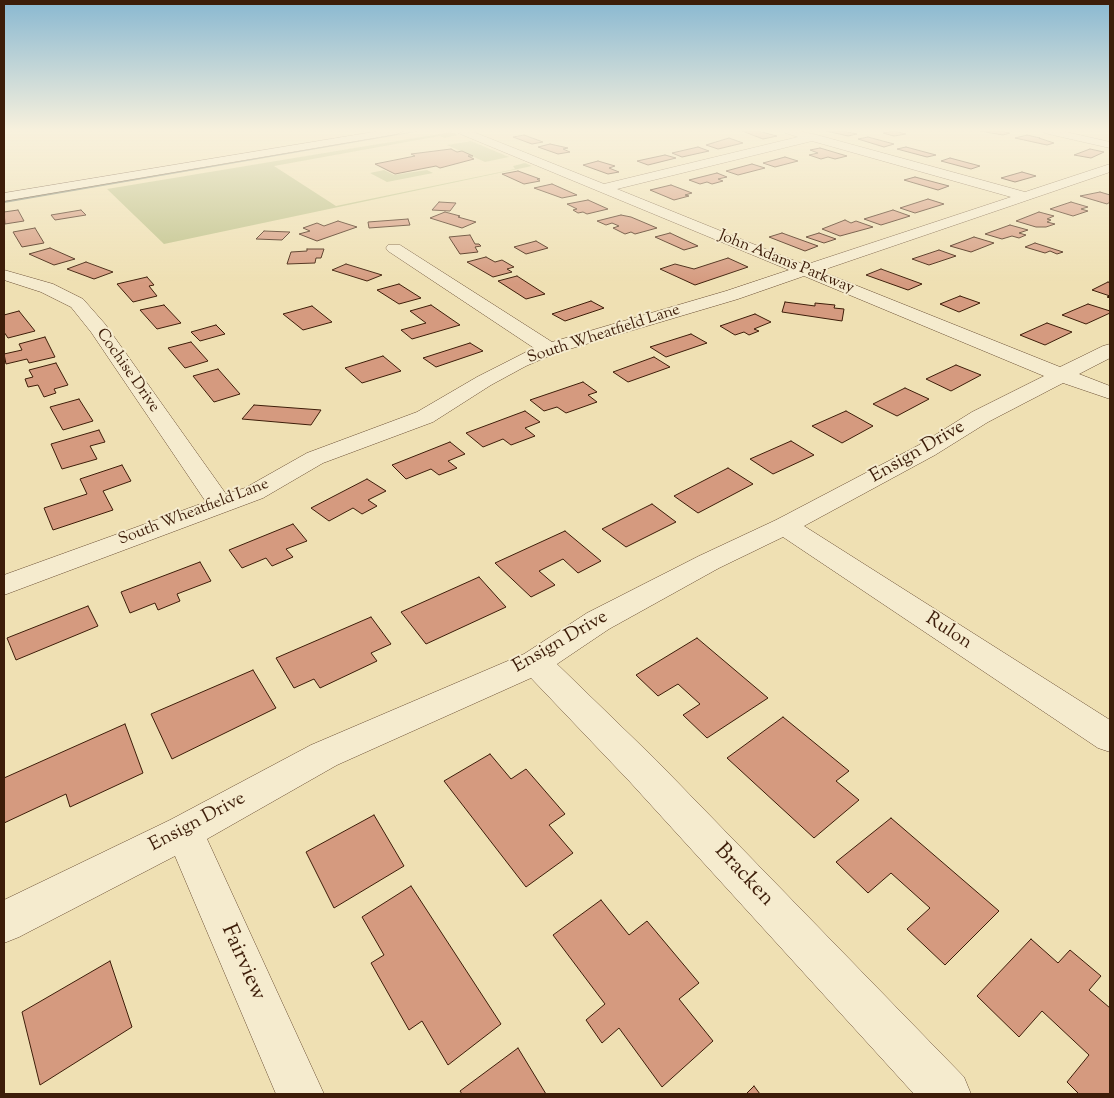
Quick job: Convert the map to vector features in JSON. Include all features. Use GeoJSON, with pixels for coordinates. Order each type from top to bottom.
{"type":"FeatureCollection","features":[{"type":"Feature","properties":{"kind":"street"},"geometry":{"type":"LineString","coordinates":[[4,197],[92,182]]}},
{"type":"Feature","properties":{"kind":"street","name":"John Adams Parkway"},"geometry":{"type":"LineString","coordinates":[[591,182],[1061,375],[1110,393]]}},
{"type":"Feature","properties":{"kind":"street"},"geometry":{"type":"LineString","coordinates":[[605,188],[629,182]]}},
{"type":"Feature","properties":{"kind":"street"},"geometry":{"type":"LineString","coordinates":[[974,182],[1024,196]]}},
{"type":"Feature","properties":{"kind":"street","name":"South Wheatfield Lane"},"geometry":{"type":"LineString","coordinates":[[4,585],[254,493],[315,458],[425,417],[484,381],[549,349],[732,295],[1066,182]]}},
{"type":"Feature","properties":{"kind":"street"},"geometry":{"type":"LineString","coordinates":[[394,248],[549,349]]}},
{"type":"Feature","properties":{"kind":"street","name":"Cochise Drive"},"geometry":{"type":"LineString","coordinates":[[4,275],[63,294],[77,303],[98,328],[221,505]]}},
{"type":"Feature","properties":{"kind":"street","name":"Ensign Drive"},"geometry":{"type":"LineString","coordinates":[[4,922],[184,832],[324,755],[535,662],[598,621],[709,562],[785,526],[927,450],[980,417],[1110,350]]}},
{"type":"Feature","properties":{"kind":"street","name":"Rulon"},"geometry":{"type":"LineString","coordinates":[[785,526],[1110,738]]}},
{"type":"Feature","properties":{"kind":"street","name":"Bracken"},"geometry":{"type":"LineString","coordinates":[[535,662],[643,771],[947,1094]]}},
{"type":"Feature","properties":{"kind":"street","name":"Fairview"},"geometry":{"type":"LineString","coordinates":[[184,832],[300,1094]]}},
{"type":"Feature","properties":{"kind":"green space"},"geometry":{"type":"Polygon","coordinates":[[[148,182],[299,182],[336,206],[455,182],[164,244],[107,189],[148,182]]]}},
{"type":"Feature","properties":{"kind":"building"},"geometry":{"type":"Polygon","coordinates":[[[912,182],[935,182],[949,186],[938,190],[912,182]]]}},
{"type":"Feature","properties":{"kind":"building"},"geometry":{"type":"Polygon","coordinates":[[[552,184],[577,195],[562,198],[534,188],[552,184]]]}},
{"type":"Feature","properties":{"kind":"building"},"geometry":{"type":"Polygon","coordinates":[[[671,185],[692,193],[685,195],[689,196],[674,200],[650,190],[671,185]]]}},
{"type":"Feature","properties":{"kind":"building"},"geometry":{"type":"Polygon","coordinates":[[[1100,192],[1110,195],[1110,202],[1107,204],[1080,196],[1100,192]]]}},
{"type":"Feature","properties":{"kind":"building"},"geometry":{"type":"Polygon","coordinates":[[[928,199],[944,204],[915,213],[900,208],[928,199]]]}},
{"type":"Feature","properties":{"kind":"building"},"geometry":{"type":"Polygon","coordinates":[[[588,200],[608,209],[587,214],[583,212],[578,213],[573,210],[577,209],[567,204],[588,200]]]}},
{"type":"Feature","properties":{"kind":"building"},"geometry":{"type":"Polygon","coordinates":[[[439,202],[456,203],[450,211],[432,210],[439,202]]]}},
{"type":"Feature","properties":{"kind":"building"},"geometry":{"type":"Polygon","coordinates":[[[1071,202],[1088,207],[1081,209],[1088,211],[1073,216],[1050,209],[1071,202]]]}},
{"type":"Feature","properties":{"kind":"building"},"geometry":{"type":"Polygon","coordinates":[[[18,210],[24,221],[5,224],[4,212],[18,210]]]}},
{"type":"Feature","properties":{"kind":"building"},"geometry":{"type":"Polygon","coordinates":[[[81,210],[86,215],[55,220],[51,215],[81,210]]]}},
{"type":"Feature","properties":{"kind":"building"},"geometry":{"type":"Polygon","coordinates":[[[893,210],[910,216],[881,225],[864,219],[893,210]]]}},
{"type":"Feature","properties":{"kind":"building"},"geometry":{"type":"Polygon","coordinates":[[[445,212],[476,222],[462,228],[430,218],[445,212]]]}},
{"type":"Feature","properties":{"kind":"building"},"geometry":{"type":"Polygon","coordinates":[[[1039,212],[1054,216],[1047,219],[1051,220],[1047,222],[1055,224],[1046,227],[1036,227],[1016,221],[1039,212]]]}},
{"type":"Feature","properties":{"kind":"building"},"geometry":{"type":"Polygon","coordinates":[[[621,215],[631,217],[657,228],[635,234],[631,232],[625,234],[613,228],[619,226],[612,223],[606,225],[597,221],[621,215]]]}},
{"type":"Feature","properties":{"kind":"building"},"geometry":{"type":"Polygon","coordinates":[[[408,219],[410,225],[369,228],[368,222],[408,219]]]}},
{"type":"Feature","properties":{"kind":"building"},"geometry":{"type":"Polygon","coordinates":[[[845,220],[851,223],[856,221],[873,227],[840,236],[822,229],[845,220]]]}},
{"type":"Feature","properties":{"kind":"building"},"geometry":{"type":"Polygon","coordinates":[[[338,221],[357,227],[317,241],[299,234],[310,231],[303,228],[317,223],[324,226],[338,221]]]}},
{"type":"Feature","properties":{"kind":"building"},"geometry":{"type":"Polygon","coordinates":[[[1010,225],[1028,230],[1019,233],[1026,235],[1019,238],[1012,236],[1002,239],[985,234],[1010,225]]]}},
{"type":"Feature","properties":{"kind":"building"},"geometry":{"type":"Polygon","coordinates":[[[35,228],[44,243],[22,247],[13,232],[35,228]]]}},
{"type":"Feature","properties":{"kind":"building"},"geometry":{"type":"Polygon","coordinates":[[[264,231],[290,232],[282,240],[256,239],[264,231]]]}},
{"type":"Feature","properties":{"kind":"building"},"geometry":{"type":"Polygon","coordinates":[[[670,233],[698,246],[684,250],[655,237],[670,233]]]}},
{"type":"Feature","properties":{"kind":"building"},"geometry":{"type":"Polygon","coordinates":[[[782,233],[818,246],[805,251],[769,237],[782,233]]]}},
{"type":"Feature","properties":{"kind":"building"},"geometry":{"type":"Polygon","coordinates":[[[819,233],[836,239],[824,243],[806,237],[819,233]]]}},
{"type":"Feature","properties":{"kind":"building"},"geometry":{"type":"Polygon","coordinates":[[[470,235],[475,244],[481,246],[475,247],[478,252],[460,254],[449,237],[470,235]]]}},
{"type":"Feature","properties":{"kind":"building"},"geometry":{"type":"Polygon","coordinates":[[[974,237],[994,243],[971,252],[950,246],[974,237]]]}},
{"type":"Feature","properties":{"kind":"building"},"geometry":{"type":"Polygon","coordinates":[[[536,241],[548,248],[526,254],[514,247],[536,241]]]}},
{"type":"Feature","properties":{"kind":"building"},"geometry":{"type":"Polygon","coordinates":[[[1035,243],[1063,252],[1057,254],[1050,251],[1045,253],[1025,247],[1035,243]]]}},
{"type":"Feature","properties":{"kind":"building"},"geometry":{"type":"Polygon","coordinates":[[[50,248],[75,259],[54,265],[29,254],[50,248]]]}},
{"type":"Feature","properties":{"kind":"building"},"geometry":{"type":"Polygon","coordinates":[[[307,249],[324,249],[321,258],[316,258],[315,263],[287,264],[291,252],[307,251],[307,249]]]}},
{"type":"Feature","properties":{"kind":"building"},"geometry":{"type":"Polygon","coordinates":[[[939,250],[956,256],[929,265],[912,259],[939,250]]]}},
{"type":"Feature","properties":{"kind":"building"},"geometry":{"type":"Polygon","coordinates":[[[486,257],[495,262],[502,260],[514,267],[507,269],[512,272],[493,277],[467,262],[486,257]]]}},
{"type":"Feature","properties":{"kind":"building"},"geometry":{"type":"Polygon","coordinates":[[[728,258],[748,267],[695,285],[660,269],[675,264],[694,269],[728,258]]]}},
{"type":"Feature","properties":{"kind":"building"},"geometry":{"type":"Polygon","coordinates":[[[86,262],[113,272],[94,279],[67,269],[86,262]]]}},
{"type":"Feature","properties":{"kind":"building"},"geometry":{"type":"Polygon","coordinates":[[[346,264],[382,275],[367,281],[332,270],[346,264]]]}},
{"type":"Feature","properties":{"kind":"building"},"geometry":{"type":"Polygon","coordinates":[[[881,269],[922,284],[908,290],[866,275],[881,269]]]}},
{"type":"Feature","properties":{"kind":"building"},"geometry":{"type":"Polygon","coordinates":[[[517,276],[545,294],[526,299],[498,281],[517,276]]]}},
{"type":"Feature","properties":{"kind":"building"},"geometry":{"type":"Polygon","coordinates":[[[147,277],[154,285],[149,286],[157,296],[133,302],[117,284],[147,277]]]}},
{"type":"Feature","properties":{"kind":"building"},"geometry":{"type":"Polygon","coordinates":[[[1108,282],[1110,283],[1110,296],[1092,290],[1108,282]]]}},
{"type":"Feature","properties":{"kind":"building"},"geometry":{"type":"Polygon","coordinates":[[[399,284],[421,298],[399,304],[377,290],[399,284]]]}},
{"type":"Feature","properties":{"kind":"building"},"geometry":{"type":"Polygon","coordinates":[[[960,296],[980,303],[959,312],[940,304],[960,296]]]}},
{"type":"Feature","properties":{"kind":"building"},"geometry":{"type":"Polygon","coordinates":[[[591,301],[604,308],[565,321],[552,314],[591,301]]]}},
{"type":"Feature","properties":{"kind":"building"},"geometry":{"type":"Polygon","coordinates":[[[785,302],[815,306],[815,303],[835,305],[834,308],[844,309],[842,321],[782,312],[785,302]]]}},
{"type":"Feature","properties":{"kind":"building"},"geometry":{"type":"Polygon","coordinates":[[[1088,304],[1110,311],[1110,313],[1086,324],[1062,315],[1088,304]]]}},
{"type":"Feature","properties":{"kind":"building"},"geometry":{"type":"Polygon","coordinates":[[[164,305],[181,323],[157,329],[140,310],[164,305]]]}},
{"type":"Feature","properties":{"kind":"building"},"geometry":{"type":"Polygon","coordinates":[[[431,305],[460,325],[412,339],[401,330],[426,323],[410,311],[431,305]]]}},
{"type":"Feature","properties":{"kind":"building"},"geometry":{"type":"Polygon","coordinates":[[[312,306],[332,322],[303,330],[283,314],[312,306]]]}},
{"type":"Feature","properties":{"kind":"building"},"geometry":{"type":"Polygon","coordinates":[[[19,311],[35,331],[8,338],[4,332],[4,315],[19,311]]]}},
{"type":"Feature","properties":{"kind":"building"},"geometry":{"type":"Polygon","coordinates":[[[755,314],[771,322],[754,329],[759,331],[749,335],[744,332],[735,335],[720,326],[755,314]]]}},
{"type":"Feature","properties":{"kind":"building"},"geometry":{"type":"Polygon","coordinates":[[[1047,323],[1072,332],[1045,345],[1020,335],[1047,323]]]}},
{"type":"Feature","properties":{"kind":"building"},"geometry":{"type":"Polygon","coordinates":[[[216,325],[225,334],[200,341],[191,332],[216,325]]]}},
{"type":"Feature","properties":{"kind":"building"},"geometry":{"type":"Polygon","coordinates":[[[691,334],[707,343],[666,357],[650,347],[691,334]]]}},
{"type":"Feature","properties":{"kind":"building"},"geometry":{"type":"Polygon","coordinates":[[[45,337],[55,357],[29,363],[27,359],[6,364],[4,354],[22,350],[19,344],[45,337]]]}},
{"type":"Feature","properties":{"kind":"building"},"geometry":{"type":"Polygon","coordinates":[[[191,342],[208,361],[185,368],[168,348],[191,342]]]}},
{"type":"Feature","properties":{"kind":"building"},"geometry":{"type":"Polygon","coordinates":[[[470,343],[483,351],[436,367],[423,358],[470,343]]]}},
{"type":"Feature","properties":{"kind":"building"},"geometry":{"type":"Polygon","coordinates":[[[383,356],[401,371],[362,383],[345,368],[383,356]]]}},
{"type":"Feature","properties":{"kind":"building"},"geometry":{"type":"Polygon","coordinates":[[[654,357],[670,367],[628,382],[613,372],[654,357]]]}},
{"type":"Feature","properties":{"kind":"building"},"geometry":{"type":"Polygon","coordinates":[[[56,363],[68,385],[54,389],[56,393],[44,397],[38,385],[28,387],[25,379],[33,377],[29,370],[56,363]]]}},
{"type":"Feature","properties":{"kind":"building"},"geometry":{"type":"Polygon","coordinates":[[[956,365],[981,375],[951,391],[926,379],[956,365]]]}},
{"type":"Feature","properties":{"kind":"building"},"geometry":{"type":"Polygon","coordinates":[[[218,369],[240,394],[214,402],[193,376],[218,369]]]}},
{"type":"Feature","properties":{"kind":"building"},"geometry":{"type":"Polygon","coordinates":[[[583,382],[597,392],[588,395],[597,402],[566,413],[557,407],[544,411],[530,400],[583,382]]]}},
{"type":"Feature","properties":{"kind":"building"},"geometry":{"type":"Polygon","coordinates":[[[905,388],[929,399],[897,416],[873,404],[905,388]]]}},
{"type":"Feature","properties":{"kind":"building"},"geometry":{"type":"Polygon","coordinates":[[[79,399],[93,421],[63,430],[50,407],[79,399]]]}},
{"type":"Feature","properties":{"kind":"building"},"geometry":{"type":"Polygon","coordinates":[[[254,405],[321,410],[311,425],[242,419],[254,405]]]}},
{"type":"Feature","properties":{"kind":"building"},"geometry":{"type":"Polygon","coordinates":[[[525,411],[540,422],[525,428],[535,436],[511,445],[503,439],[483,447],[466,433],[525,411]]]}},
{"type":"Feature","properties":{"kind":"building"},"geometry":{"type":"Polygon","coordinates":[[[846,411],[873,426],[842,443],[812,426],[846,411]]]}},
{"type":"Feature","properties":{"kind":"building"},"geometry":{"type":"Polygon","coordinates":[[[99,430],[105,442],[90,446],[97,459],[62,469],[51,444],[99,430]]]}},
{"type":"Feature","properties":{"kind":"building"},"geometry":{"type":"Polygon","coordinates":[[[791,441],[814,455],[773,474],[750,459],[791,441]]]}},
{"type":"Feature","properties":{"kind":"building"},"geometry":{"type":"Polygon","coordinates":[[[450,442],[465,454],[448,461],[457,468],[439,475],[431,469],[406,479],[392,465],[450,442]]]}},
{"type":"Feature","properties":{"kind":"building"},"geometry":{"type":"Polygon","coordinates":[[[122,465],[131,481],[103,491],[113,510],[53,530],[44,508],[87,494],[80,479],[122,465]]]}},
{"type":"Feature","properties":{"kind":"building"},"geometry":{"type":"Polygon","coordinates":[[[728,468],[753,484],[698,513],[674,496],[728,468]]]}},
{"type":"Feature","properties":{"kind":"building"},"geometry":{"type":"Polygon","coordinates":[[[367,479],[386,491],[368,500],[377,506],[362,514],[353,508],[329,521],[311,508],[367,479]]]}},
{"type":"Feature","properties":{"kind":"building"},"geometry":{"type":"Polygon","coordinates":[[[652,504],[676,522],[626,547],[602,529],[652,504]]]}},
{"type":"Feature","properties":{"kind":"building"},"geometry":{"type":"Polygon","coordinates":[[[293,524],[307,541],[286,549],[293,557],[272,566],[266,558],[242,568],[229,550],[293,524]]]}},
{"type":"Feature","properties":{"kind":"building"},"geometry":{"type":"Polygon","coordinates":[[[565,531],[601,561],[578,573],[563,559],[539,571],[555,585],[531,597],[495,563],[565,531]]]}},
{"type":"Feature","properties":{"kind":"building"},"geometry":{"type":"Polygon","coordinates":[[[200,562],[211,581],[177,594],[180,601],[158,610],[155,603],[130,613],[121,592],[200,562]]]}},
{"type":"Feature","properties":{"kind":"building"},"geometry":{"type":"Polygon","coordinates":[[[479,577],[506,607],[426,644],[401,612],[479,577]]]}},
{"type":"Feature","properties":{"kind":"building"},"geometry":{"type":"Polygon","coordinates":[[[88,606],[98,626],[16,660],[7,638],[88,606]]]}},
{"type":"Feature","properties":{"kind":"building"},"geometry":{"type":"Polygon","coordinates":[[[371,617],[391,644],[371,653],[377,661],[320,688],[314,679],[294,688],[276,658],[371,617]]]}},
{"type":"Feature","properties":{"kind":"building"},"geometry":{"type":"Polygon","coordinates":[[[697,638],[768,698],[707,738],[683,715],[700,704],[678,684],[658,696],[636,675],[697,638]]]}},
{"type":"Feature","properties":{"kind":"building"},"geometry":{"type":"Polygon","coordinates":[[[253,670],[276,708],[172,759],[151,714],[253,670]]]}},
{"type":"Feature","properties":{"kind":"building"},"geometry":{"type":"Polygon","coordinates":[[[783,717],[849,771],[836,781],[859,800],[814,838],[727,758],[783,717]]]}},
{"type":"Feature","properties":{"kind":"building"},"geometry":{"type":"Polygon","coordinates":[[[125,724],[143,773],[70,807],[66,794],[4,823],[4,778],[125,724]]]}},
{"type":"Feature","properties":{"kind":"building"},"geometry":{"type":"Polygon","coordinates":[[[490,754],[511,779],[526,769],[565,814],[549,825],[573,853],[526,887],[444,781],[490,754]]]}},
{"type":"Feature","properties":{"kind":"building"},"geometry":{"type":"Polygon","coordinates":[[[374,815],[404,866],[334,908],[306,852],[374,815]]]}},
{"type":"Feature","properties":{"kind":"building"},"geometry":{"type":"Polygon","coordinates":[[[891,818],[999,911],[945,965],[907,929],[930,908],[891,873],[868,893],[836,862],[891,818]]]}},
{"type":"Feature","properties":{"kind":"building"},"geometry":{"type":"Polygon","coordinates":[[[411,886],[501,1024],[448,1065],[422,1021],[409,1030],[371,963],[384,955],[362,917],[411,886]]]}},
{"type":"Feature","properties":{"kind":"building"},"geometry":{"type":"Polygon","coordinates":[[[601,900],[629,935],[647,921],[699,983],[679,999],[713,1041],[662,1087],[619,1028],[602,1043],[586,1020],[605,1004],[553,935],[601,900]]]}},
{"type":"Feature","properties":{"kind":"building"},"geometry":{"type":"Polygon","coordinates":[[[1031,939],[1058,963],[1070,950],[1101,976],[1089,990],[1110,1008],[1110,1094],[1079,1094],[1067,1082],[1089,1055],[1042,1011],[1019,1037],[977,996],[1031,939]]]}},
{"type":"Feature","properties":{"kind":"building"},"geometry":{"type":"Polygon","coordinates":[[[110,961],[132,1027],[40,1085],[22,1012],[110,961]]]}},
{"type":"Feature","properties":{"kind":"building"},"geometry":{"type":"Polygon","coordinates":[[[518,1048],[546,1094],[462,1094],[460,1091],[518,1048]]]}},
{"type":"Feature","properties":{"kind":"building"},"geometry":{"type":"Polygon","coordinates":[[[754,1086],[760,1094],[746,1094],[754,1086]]]}},
{"type":"Feature","properties":{"kind":"waterway"},"geometry":{"type":"LineString","coordinates":[[4,202],[120,182]]}}]}
